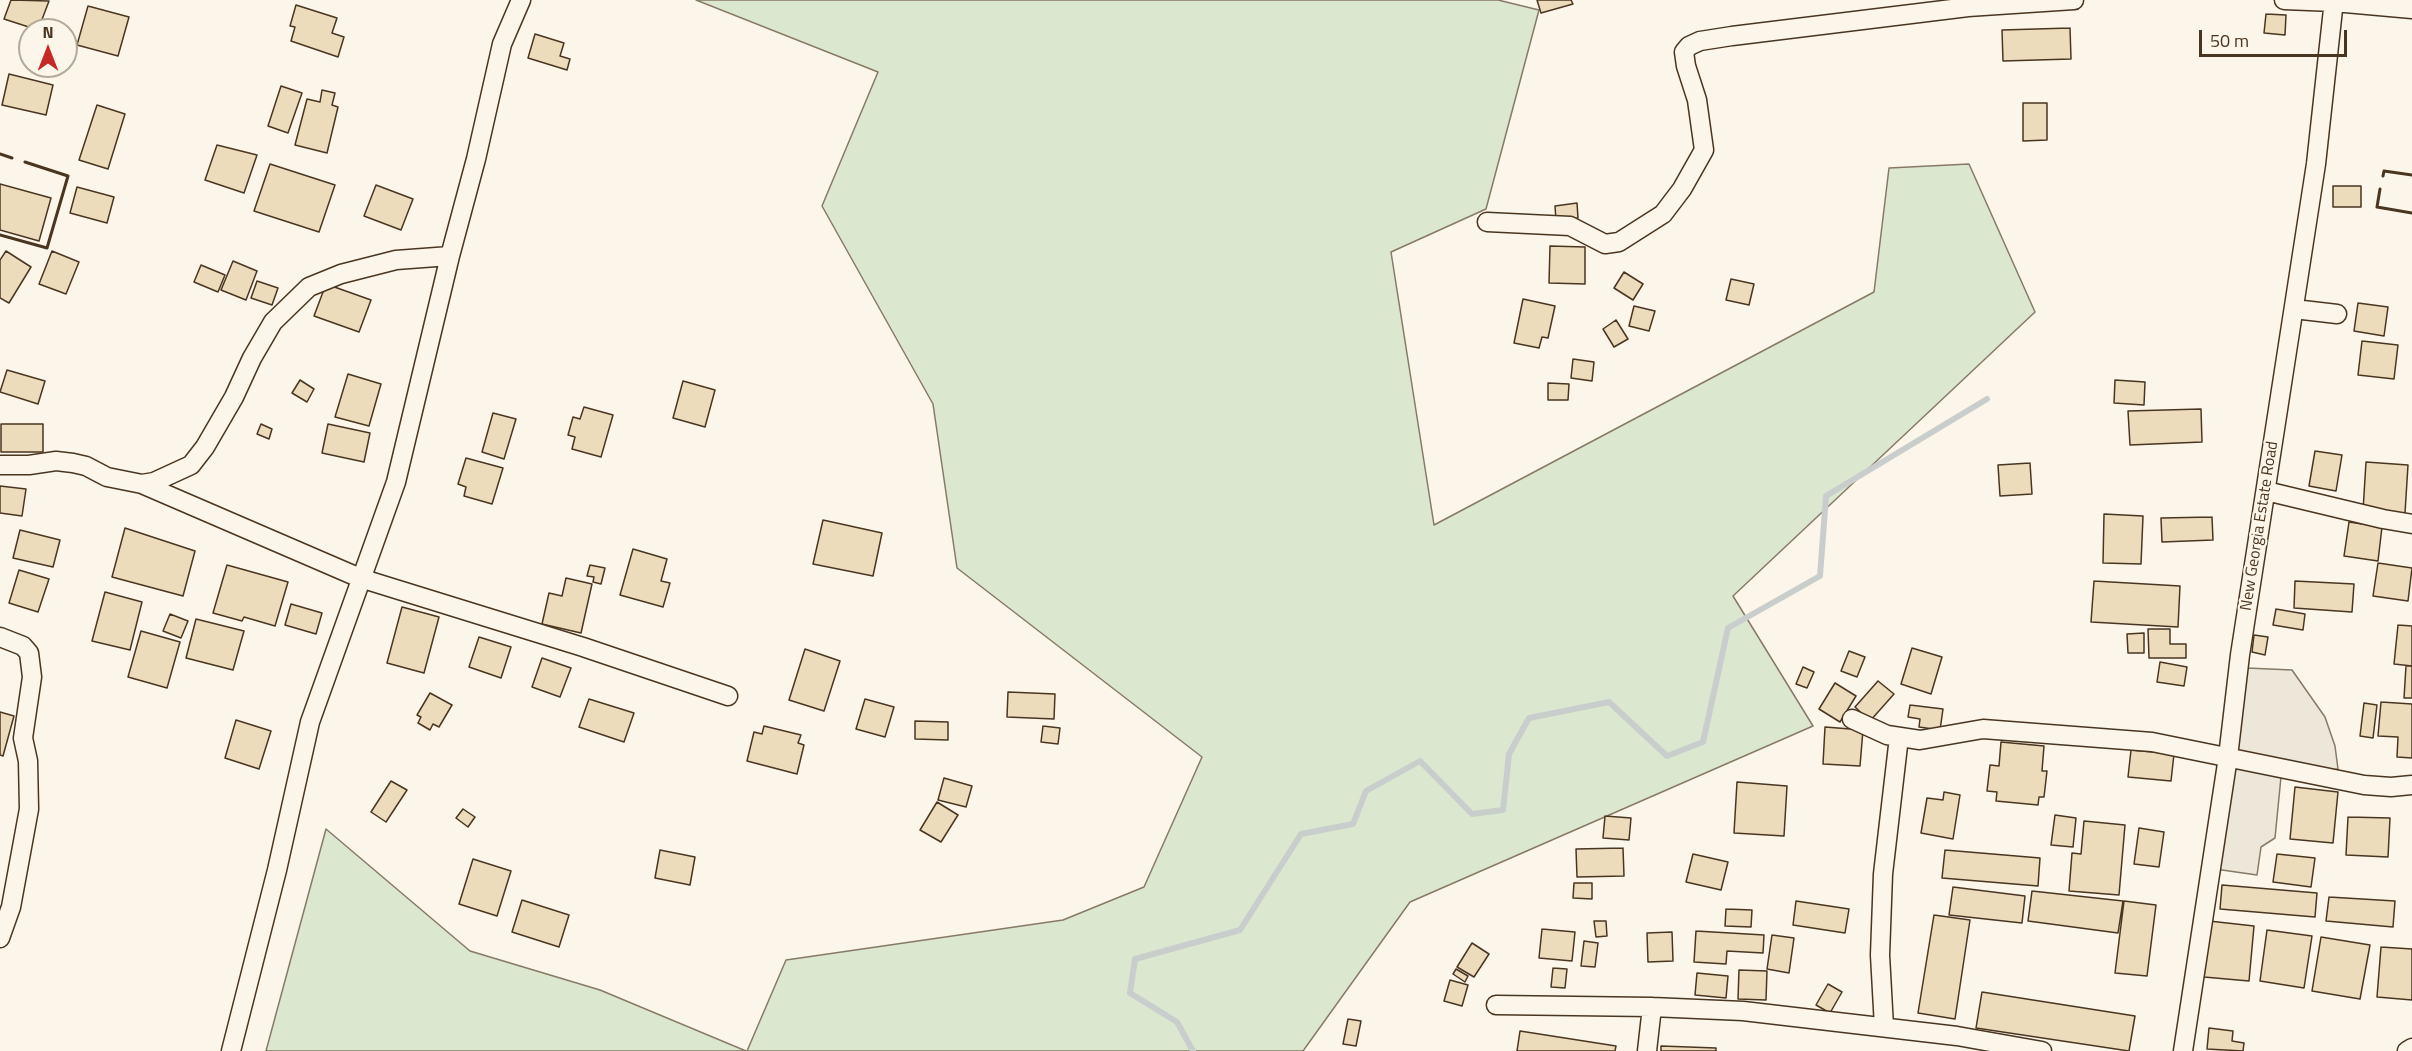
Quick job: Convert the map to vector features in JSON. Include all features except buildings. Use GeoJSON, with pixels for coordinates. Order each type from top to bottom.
{"type":"FeatureCollection","features":[{"type":"Feature","properties":{"kind":"street"},"geometry":{"type":"LineString","coordinates":[[231,1051],[277,870],[309,722],[396,482],[502,44],[521,0]]}},
{"type":"Feature","properties":{"kind":"street"},"geometry":{"type":"LineString","coordinates":[[1487,222],[1570,226],[1605,244],[1619,242],[1663,214],[1682,189],[1704,150],[1697,100],[1684,52],[1689,46],[1700,41],[1968,7],[2074,0]]}},
{"type":"Feature","properties":{"kind":"street"},"geometry":{"type":"LineString","coordinates":[[2284,0],[2334,1],[2412,9]]}},
{"type":"Feature","properties":{"kind":"street","name":"New Georgia Estate Road"},"geometry":{"type":"LineString","coordinates":[[2183,1051],[2228,757],[2240,655],[2316,164],[2334,1]]}},
{"type":"Feature","properties":{"kind":"street"},"geometry":{"type":"LineString","coordinates":[[142,484],[154,482],[191,465],[205,447],[234,397],[252,358],[273,322],[309,287],[341,274],[396,260],[450,256]]}},
{"type":"Feature","properties":{"kind":"street"},"geometry":{"type":"LineString","coordinates":[[2294,309],[2337,314]]}},
{"type":"Feature","properties":{"kind":"street"},"geometry":{"type":"LineString","coordinates":[[0,465],[29,465],[56,461],[86,466],[107,477],[142,484],[360,578],[583,647],[728,696]]}},
{"type":"Feature","properties":{"kind":"street"},"geometry":{"type":"LineString","coordinates":[[2266,491],[2412,524]]}},
{"type":"Feature","properties":{"kind":"street"},"geometry":{"type":"LineString","coordinates":[[0,637],[23,646],[28,653],[32,677],[23,738],[28,761],[28,809],[11,907],[0,938]]}},
{"type":"Feature","properties":{"kind":"street"},"geometry":{"type":"LineString","coordinates":[[1852,719],[1887,735],[1920,740],[1983,729],[2152,741],[2364,785],[2412,786]]}},
{"type":"Feature","properties":{"kind":"street"},"geometry":{"type":"LineString","coordinates":[[1884,1027],[1880,955],[1883,874],[1899,737]]}},
{"type":"Feature","properties":{"kind":"street"},"geometry":{"type":"LineString","coordinates":[[1497,1005],[1743,1011],[1956,1036],[2042,1051]]}},
{"type":"Feature","properties":{"kind":"street"},"geometry":{"type":"LineString","coordinates":[[1647,1051],[1652,1007]]}},
{"type":"Feature","properties":{"kind":"street"},"geometry":{"type":"LineString","coordinates":[[2407,1051],[2412,1048]]}},
{"type":"Feature","properties":{"kind":"green space"},"geometry":{"type":"Polygon","coordinates":[[[696,0],[1498,0],[1539,10],[1486,209],[1391,252],[1434,525],[1874,292],[1889,168],[1969,164],[2035,312],[1733,596],[1813,726],[1410,902],[1303,1051],[747,1051],[786,960],[1063,920],[1144,887],[1202,757],[957,568],[933,404],[822,206],[878,72],[696,0]]]}},
{"type":"Feature","properties":{"kind":"green space"},"geometry":{"type":"Polygon","coordinates":[[[326,829],[470,951],[600,990],[746,1051],[266,1051],[326,829]]]}},
{"type":"Feature","properties":{"kind":"shaded area"},"geometry":{"type":"Polygon","coordinates":[[[2247,668],[2292,670],[2325,717],[2335,746],[2338,769],[2298,778],[2281,777],[2275,838],[2261,847],[2257,875],[2215,869],[2247,668]]]}},
{"type":"Feature","properties":{"kind":"waterway"},"geometry":{"type":"LineString","coordinates":[[1193,1051],[1177,1022],[1130,993],[1135,959],[1240,930],[1301,834],[1353,824],[1366,791],[1420,761],[1472,814],[1503,810],[1509,754],[1529,718],[1609,702],[1667,756],[1703,742],[1728,628],[1820,576],[1826,496],[1987,399]]}},
{"type":"Feature","properties":{"kind":"wall"},"geometry":{"type":"LineString","coordinates":[[0,154],[12,158]]}},
{"type":"Feature","properties":{"kind":"wall"},"geometry":{"type":"LineString","coordinates":[[0,235],[47,248],[68,176],[25,162]]}},
{"type":"Feature","properties":{"kind":"wall"},"geometry":{"type":"LineString","coordinates":[[2383,176],[2384,171],[2412,175]]}},
{"type":"Feature","properties":{"kind":"wall"},"geometry":{"type":"LineString","coordinates":[[2380,189],[2377,207],[2412,213]]}}]}
